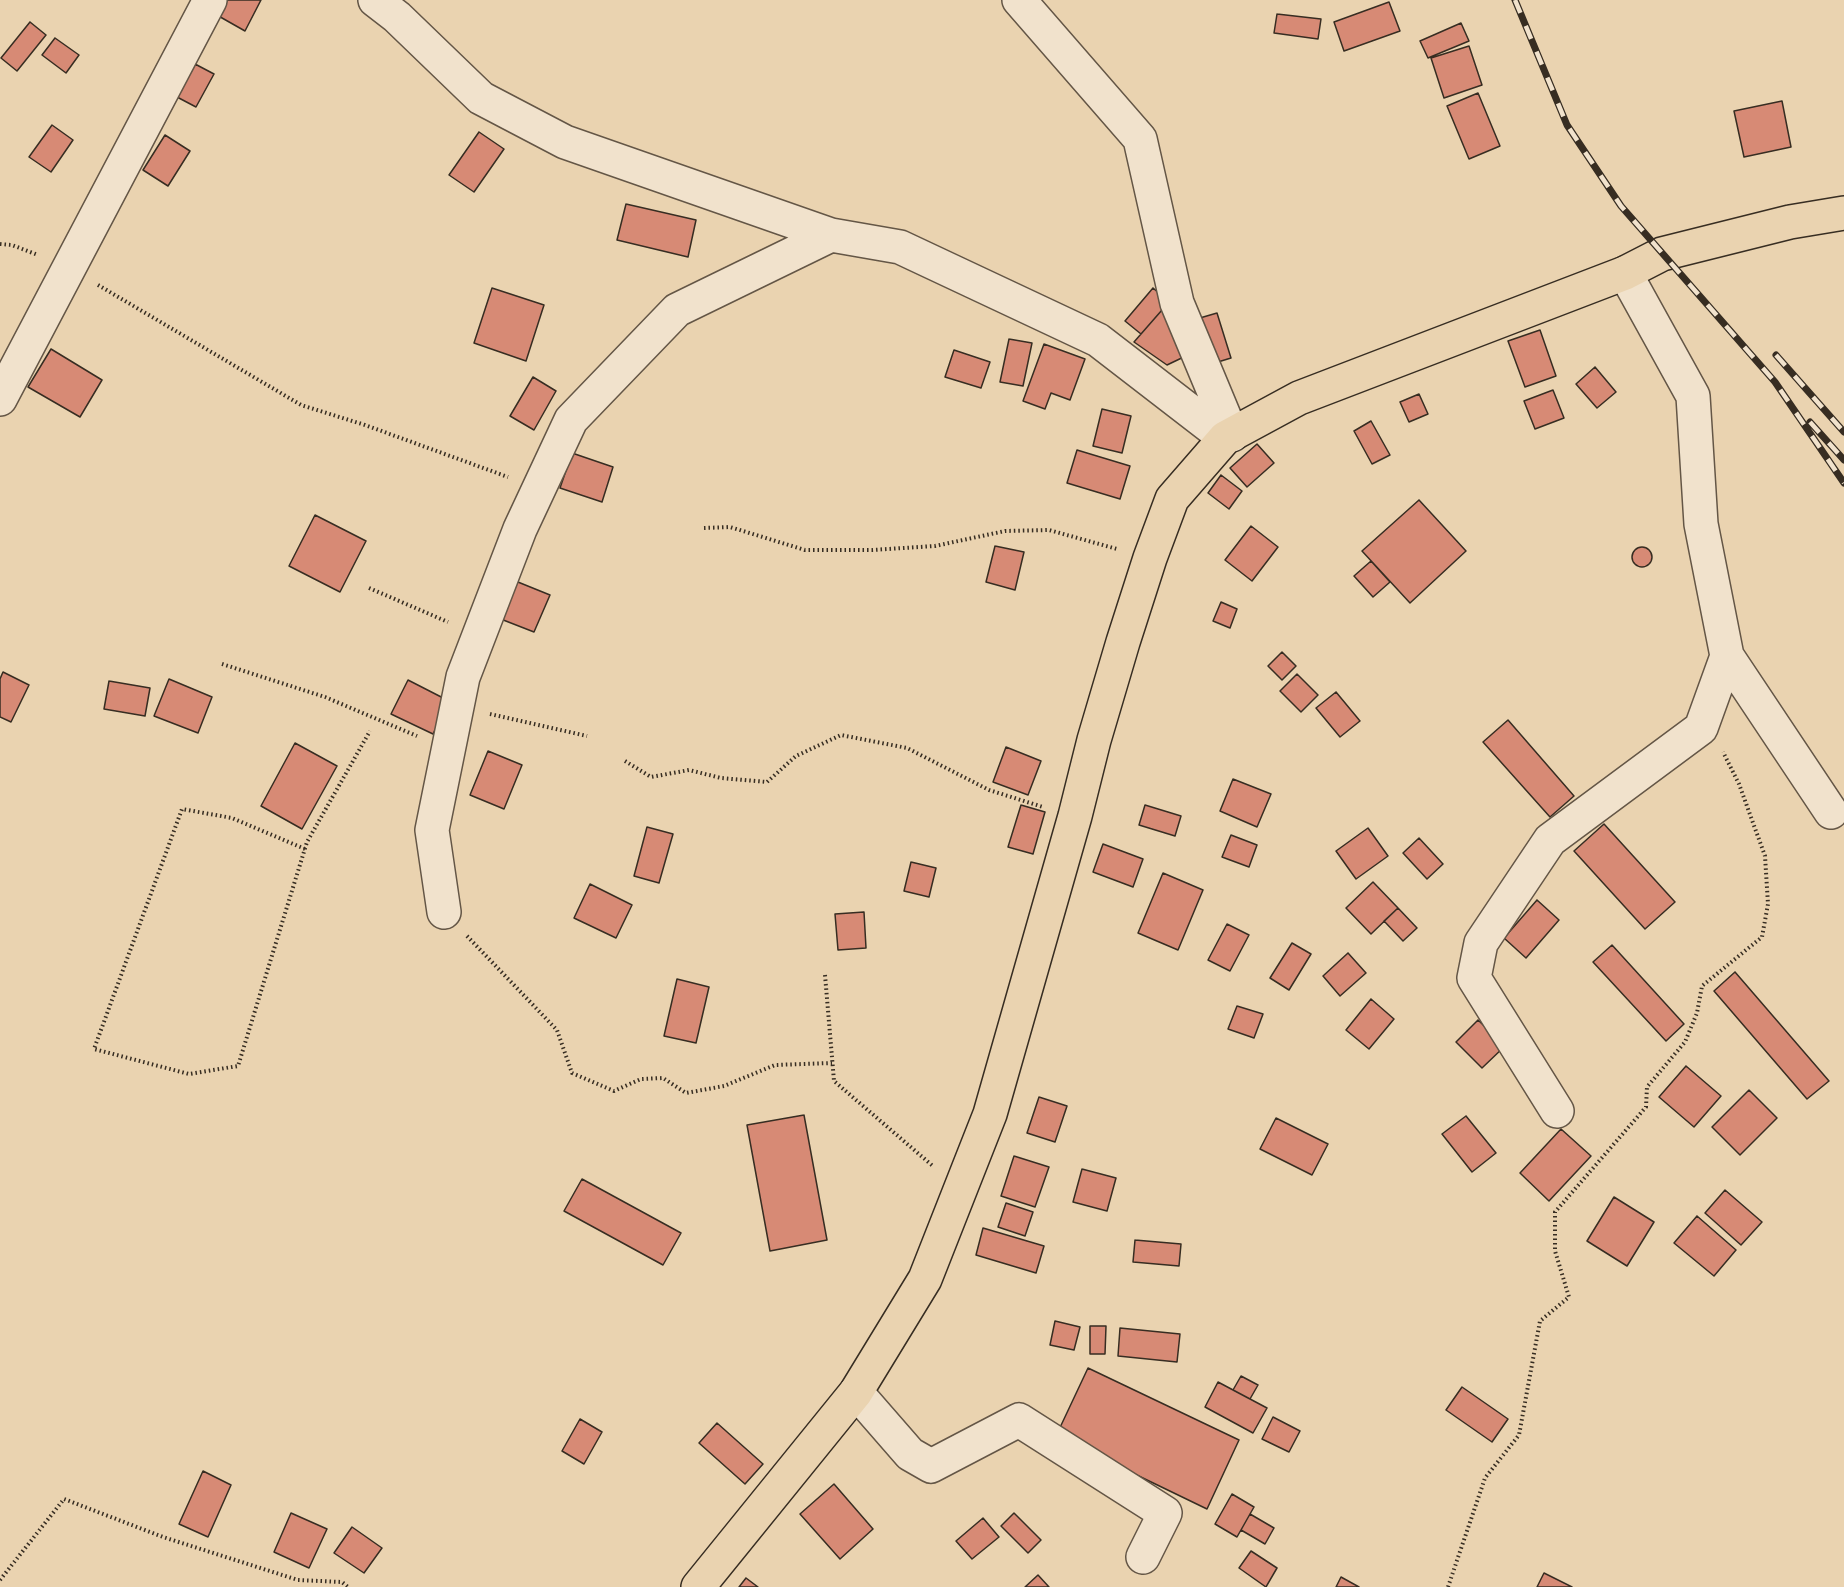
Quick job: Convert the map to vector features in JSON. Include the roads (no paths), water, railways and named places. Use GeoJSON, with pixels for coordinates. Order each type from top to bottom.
{"type":"FeatureCollection","features":[{"type":"Feature","properties":{"kind":"main road"},"geometry":{"type":"LineString","coordinates":[[698,1587],[856,1392],[925,1279],[990,1114],[1076,816],[1097,729],[1150,558],[1172,499],[1229,436],[1299,398],[1625,273],[1662,254],[1790,222],[1844,213]]}},
{"type":"Feature","properties":{"kind":"street"},"geometry":{"type":"LineString","coordinates":[[0,399],[210,0]]}},
{"type":"Feature","properties":{"kind":"street"},"geometry":{"type":"LineString","coordinates":[[375,0],[397,17],[481,98],[565,142],[831,235],[900,247],[1098,340],[1229,436]]}},
{"type":"Feature","properties":{"kind":"street"},"geometry":{"type":"LineString","coordinates":[[1019,0],[1140,139],[1177,303],[1229,436]]}},
{"type":"Feature","properties":{"kind":"street"},"geometry":{"type":"LineString","coordinates":[[444,912],[432,830],[463,677],[520,529],[571,420],[677,309],[831,235]]}},
{"type":"Feature","properties":{"kind":"street"},"geometry":{"type":"LineString","coordinates":[[1625,273],[1693,396],[1701,524],[1726,656],[1831,812]]}},
{"type":"Feature","properties":{"kind":"street"},"geometry":{"type":"LineString","coordinates":[[1557,1111],[1474,978],[1481,943],[1550,840],[1701,728],[1726,656]]}},
{"type":"Feature","properties":{"kind":"street"},"geometry":{"type":"LineString","coordinates":[[856,1392],[910,1454],[931,1466],[1019,1420],[1165,1513],[1143,1557]]}},
{"type":"Feature","properties":{"kind":"railway"},"geometry":{"type":"LineString","coordinates":[[1515,0],[1567,125],[1621,206],[1775,382],[1844,483]]}},
{"type":"Feature","properties":{"kind":"railway"},"geometry":{"type":"LineString","coordinates":[[1776,355],[1844,432]]}},
{"type":"Feature","properties":{"kind":"railway"},"geometry":{"type":"LineString","coordinates":[[1810,422],[1844,460]]}}]}
